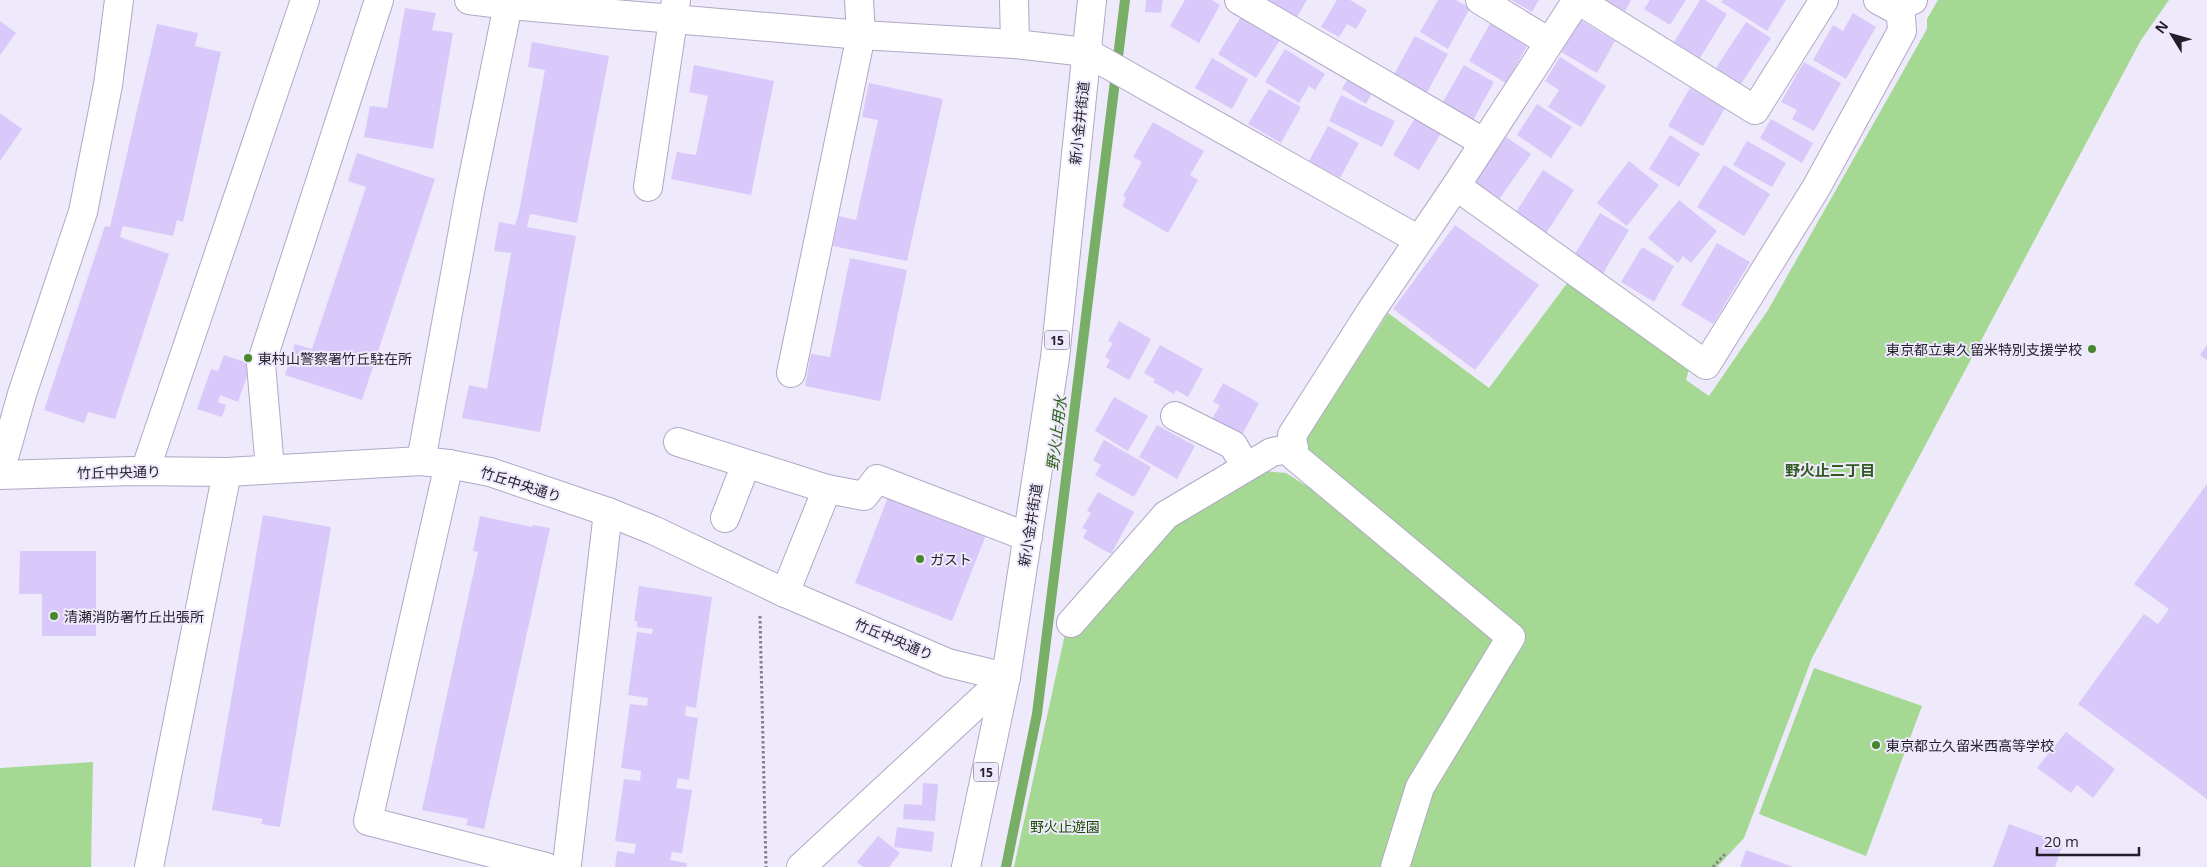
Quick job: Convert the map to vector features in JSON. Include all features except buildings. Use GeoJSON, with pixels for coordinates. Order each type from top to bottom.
{"type":"FeatureCollection","features":[{"type":"Feature","properties":{"kind":"street"},"geometry":{"type":"LineString","coordinates":[[0,473],[22,394],[84,212],[108,85],[119,0]]}},
{"type":"Feature","properties":{"kind":"street"},"geometry":{"type":"LineString","coordinates":[[145,471],[305,0]]}},
{"type":"Feature","properties":{"kind":"street"},"geometry":{"type":"LineString","coordinates":[[270,469],[261,364],[379,0]]}},
{"type":"Feature","properties":{"kind":"street"},"geometry":{"type":"LineString","coordinates":[[469,0],[675,10],[861,35],[1015,44],[1108,65],[1419,240]]}},
{"type":"Feature","properties":{"kind":"street"},"geometry":{"type":"LineString","coordinates":[[791,373],[861,35],[859,0]]}},
{"type":"Feature","properties":{"kind":"street"},"geometry":{"type":"LineString","coordinates":[[1014,0],[1015,44]]}},
{"type":"Feature","properties":{"kind":"street","name":"新小金井街道"},"geometry":{"type":"LineString","coordinates":[[966,867],[1006,677],[1055,358],[1108,65],[1092,0]]}},
{"type":"Feature","properties":{"kind":"street"},"geometry":{"type":"LineString","coordinates":[[1239,0],[1483,142]]}},
{"type":"Feature","properties":{"kind":"street"},"geometry":{"type":"LineString","coordinates":[[1480,0],[1549,42]]}},
{"type":"Feature","properties":{"kind":"street"},"geometry":{"type":"LineString","coordinates":[[1396,867],[1420,788],[1511,637],[1294,456],[1292,435],[1371,311],[1456,186],[1577,0],[1755,110],[1824,0]]}},
{"type":"Feature","properties":{"kind":"street"},"geometry":{"type":"LineString","coordinates":[[1456,186],[1706,365],[1816,188],[1902,31],[1897,2]]}},
{"type":"Feature","properties":{"kind":"street"},"geometry":{"type":"LineString","coordinates":[[421,461],[470,192],[509,3]]}},
{"type":"Feature","properties":{"kind":"street"},"geometry":{"type":"LineString","coordinates":[[648,187],[675,10]]}},
{"type":"Feature","properties":{"kind":"street"},"geometry":{"type":"LineString","coordinates":[[1176,416],[1233,445],[1246,467]]}},
{"type":"Feature","properties":{"kind":"street"},"geometry":{"type":"LineString","coordinates":[[678,442],[827,489],[864,496],[877,479],[1028,537]]}},
{"type":"Feature","properties":{"kind":"street"},"geometry":{"type":"LineString","coordinates":[[1071,623],[1166,515],[1272,452],[1294,448]]}},
{"type":"Feature","properties":{"kind":"street","name":"竹丘中央通り"},"geometry":{"type":"LineString","coordinates":[[0,473],[227,472],[421,461],[490,472],[608,512],[653,530],[785,593],[948,663],[1006,677]]}},
{"type":"Feature","properties":{"kind":"street"},"geometry":{"type":"LineString","coordinates":[[449,464],[368,821],[546,867]]}},
{"type":"Feature","properties":{"kind":"street"},"geometry":{"type":"LineString","coordinates":[[725,518],[746,464]]}},
{"type":"Feature","properties":{"kind":"street"},"geometry":{"type":"LineString","coordinates":[[149,867],[227,472]]}},
{"type":"Feature","properties":{"kind":"street"},"geometry":{"type":"LineString","coordinates":[[785,593],[827,489]]}},
{"type":"Feature","properties":{"kind":"street"},"geometry":{"type":"LineString","coordinates":[[563,867],[568,864],[608,512]]}},
{"type":"Feature","properties":{"kind":"street"},"geometry":{"type":"LineString","coordinates":[[801,867],[1006,677]]}},
{"type":"Feature","properties":{"kind":"path"},"geometry":{"type":"LineString","coordinates":[[759,581],[766,867]]}},
{"type":"Feature","properties":{"kind":"path"},"geometry":{"type":"LineString","coordinates":[[1713,867],[1726,853]]}},
{"type":"Feature","properties":{"kind":"green space","name":"野火止遊園"},"geometry":{"type":"Polygon","coordinates":[[[1938,0],[2169,0],[2141,40],[1812,658],[1744,838],[1717,867],[1014,867],[1065,634],[1172,525],[1265,471],[1286,473],[1401,546],[1303,444],[1388,313],[1489,388],[1568,282],[1689,369],[1686,380],[1709,396],[1768,310],[1927,29],[1927,19],[1938,0]]]}},
{"type":"Feature","properties":{"kind":"green space"},"geometry":{"type":"Polygon","coordinates":[[[1814,668],[1922,706],[1866,856],[1759,814],[1814,668]]]}},
{"type":"Feature","properties":{"kind":"green space"},"geometry":{"type":"Polygon","coordinates":[[[93,762],[91,867],[0,867],[0,768],[93,762]]]}},
{"type":"Feature","properties":{"kind":"waterway","name":"野火止用水"},"geometry":{"type":"LineString","coordinates":[[1006,867],[1037,714],[1125,0]]}},
{"type":"Feature","properties":{"kind":"place","name":"東京都立東久留米特別支援学校"},"geometry":{"type":"Point","coordinates":[2092,349]}},
{"type":"Feature","properties":{"kind":"place","name":"東村山警察署竹丘駐在所"},"geometry":{"type":"Point","coordinates":[248,358]}},
{"type":"Feature","properties":{"kind":"place","name":"ガスト"},"geometry":{"type":"Point","coordinates":[920,559]}},
{"type":"Feature","properties":{"kind":"place","name":"清瀬消防署竹丘出張所"},"geometry":{"type":"Point","coordinates":[54,616]}},
{"type":"Feature","properties":{"kind":"place","name":"東京都立久留米西高等学校"},"geometry":{"type":"Point","coordinates":[1876,745]}},
{"type":"Feature","properties":{"kind":"district","name":"野火止二丁目"},"geometry":{"type":"Point","coordinates":[1830,470]}}]}
